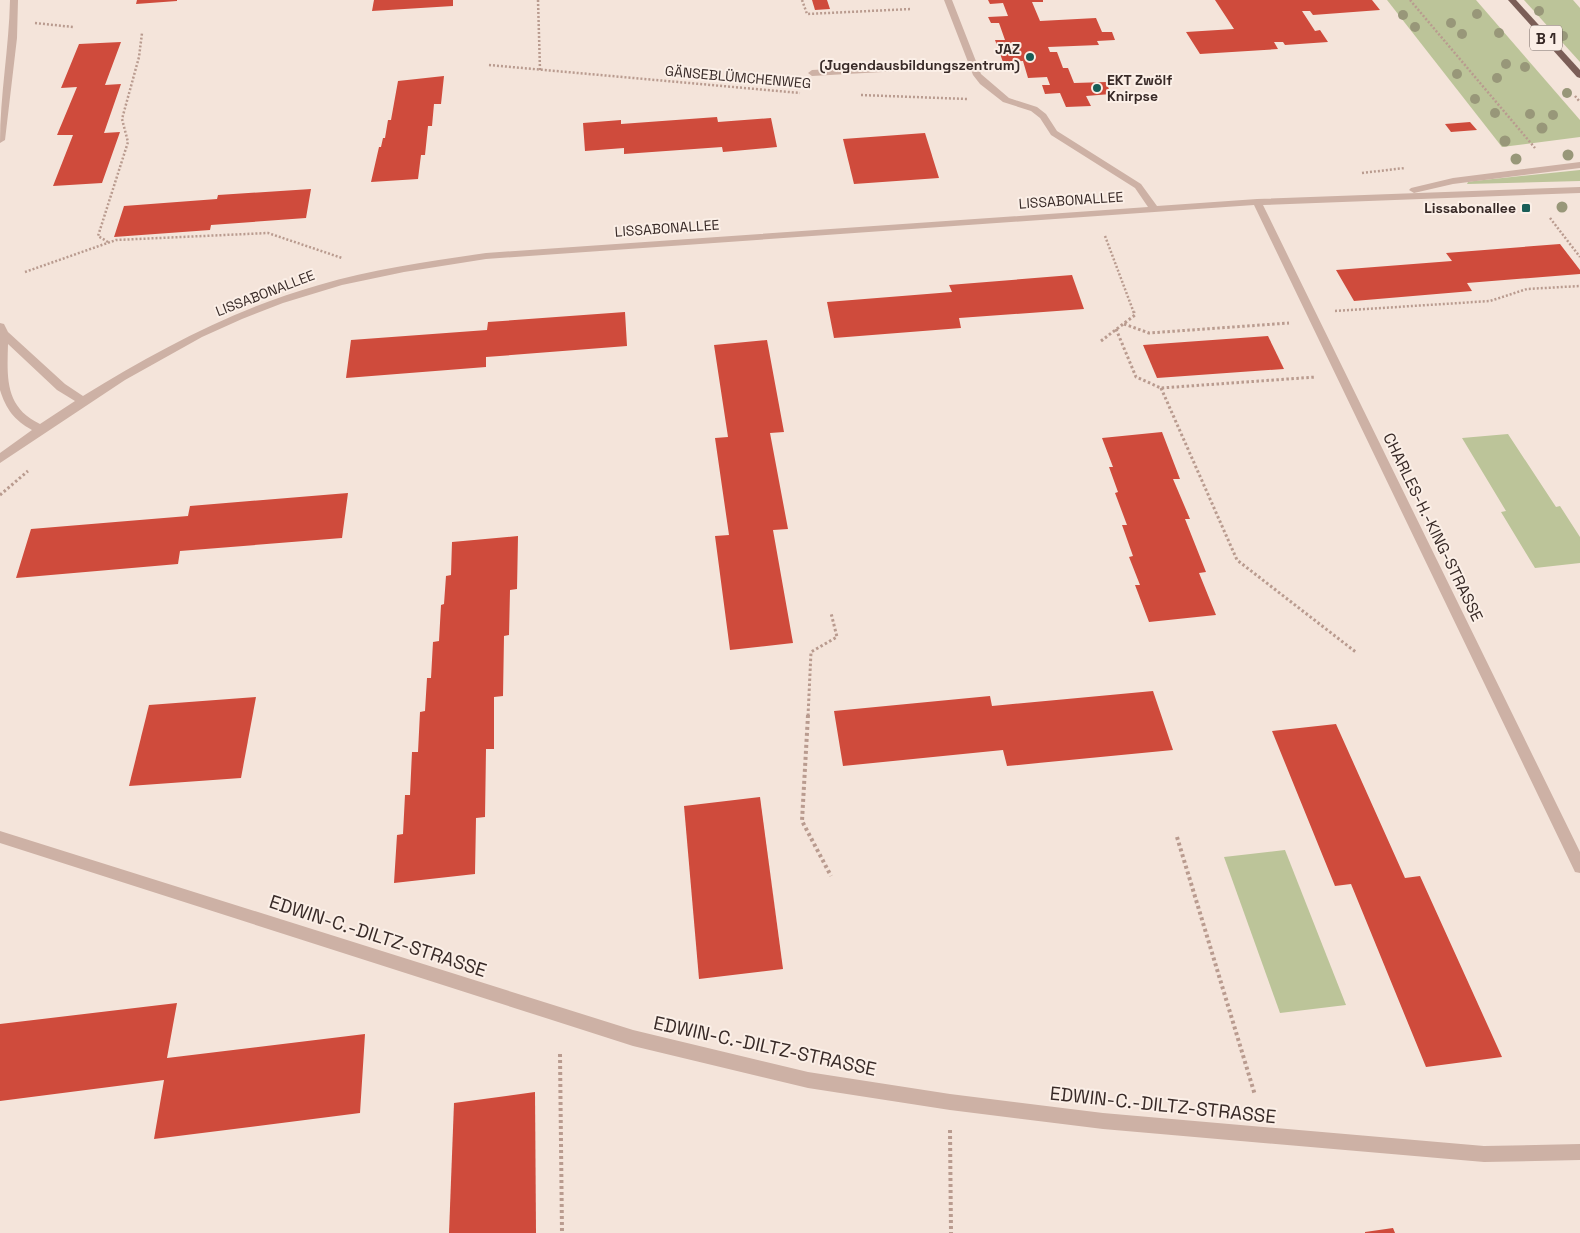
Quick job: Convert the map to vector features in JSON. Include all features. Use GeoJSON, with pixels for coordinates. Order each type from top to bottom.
{"type":"FeatureCollection","features":[{"type":"Feature","properties":{"kind":"main road","name":"B 1"},"geometry":{"type":"LineString","coordinates":[[1512,0],[1580,75]]}},
{"type":"Feature","properties":{"kind":"street"},"geometry":{"type":"LineString","coordinates":[[0,140],[13,38],[9,21],[14,0]]}},
{"type":"Feature","properties":{"kind":"street"},"geometry":{"type":"LineString","coordinates":[[948,0],[973,64],[983,82],[1006,100],[1034,109],[1043,116],[1054,133],[1138,186],[1155,210]]}},
{"type":"Feature","properties":{"kind":"street"},"geometry":{"type":"LineString","coordinates":[[812,73],[973,64]]}},
{"type":"Feature","properties":{"kind":"street","name":"LISSABONALLEE"},"geometry":{"type":"LineString","coordinates":[[1384,196],[1453,181],[1580,165]]}},
{"type":"Feature","properties":{"kind":"street","name":"LISSABONALLEE"},"geometry":{"type":"LineString","coordinates":[[0,459],[82,400],[163,352],[249,313],[321,288],[403,269],[486,256],[1256,202],[1580,190]]}},
{"type":"Feature","properties":{"kind":"street","name":"CHARLES-H.-KING-STRASSE"},"geometry":{"type":"LineString","coordinates":[[1256,202],[1580,867]]}},
{"type":"Feature","properties":{"kind":"street"},"geometry":{"type":"LineString","coordinates":[[1,330],[61,386],[82,400]]}},
{"type":"Feature","properties":{"kind":"street"},"geometry":{"type":"LineString","coordinates":[[1,330],[2,385],[10,406],[18,416],[40,429]]}},
{"type":"Feature","properties":{"kind":"street","name":"EDWIN-C.-DILTZ-STRASSE"},"geometry":{"type":"LineString","coordinates":[[0,837],[633,1038],[808,1080],[950,1102],[1103,1121],[1484,1154],[1580,1152]]}},
{"type":"Feature","properties":{"kind":"path"},"geometry":{"type":"LineString","coordinates":[[538,0],[540,70]]}},
{"type":"Feature","properties":{"kind":"path"},"geometry":{"type":"LineString","coordinates":[[802,0],[807,14],[911,9]]}},
{"type":"Feature","properties":{"kind":"path"},"geometry":{"type":"LineString","coordinates":[[1410,0],[1535,148]]}},
{"type":"Feature","properties":{"kind":"path"},"geometry":{"type":"LineString","coordinates":[[9,21],[74,27]]}},
{"type":"Feature","properties":{"kind":"path"},"geometry":{"type":"LineString","coordinates":[[109,243],[98,236],[128,142],[122,119],[139,57],[142,33]]}},
{"type":"Feature","properties":{"kind":"path","name":"GÄNSEBLÜMCHENWEG"},"geometry":{"type":"LineString","coordinates":[[489,65],[806,93]]}},
{"type":"Feature","properties":{"kind":"path"},"geometry":{"type":"LineString","coordinates":[[856,95],[1006,100]]}},
{"type":"Feature","properties":{"kind":"path"},"geometry":{"type":"LineString","coordinates":[[1356,174],[1412,168]]}},
{"type":"Feature","properties":{"kind":"path"},"geometry":{"type":"LineString","coordinates":[[1550,218],[1580,257]]}},
{"type":"Feature","properties":{"kind":"path"},"geometry":{"type":"LineString","coordinates":[[25,272],[116,240],[268,233],[344,259]]}},
{"type":"Feature","properties":{"kind":"path"},"geometry":{"type":"LineString","coordinates":[[1101,340],[1135,315],[1104,235]]}},
{"type":"Feature","properties":{"kind":"path"},"geometry":{"type":"LineString","coordinates":[[1331,311],[1490,301],[1527,289],[1580,286]]}},
{"type":"Feature","properties":{"kind":"path"},"geometry":{"type":"LineString","coordinates":[[1124,324],[1149,333],[1291,323]]}},
{"type":"Feature","properties":{"kind":"path"},"geometry":{"type":"LineString","coordinates":[[1116,330],[1136,377],[1162,388],[1317,377]]}},
{"type":"Feature","properties":{"kind":"path"},"geometry":{"type":"LineString","coordinates":[[1162,388],[1237,560],[1357,652]]}},
{"type":"Feature","properties":{"kind":"path"},"geometry":{"type":"LineString","coordinates":[[0,495],[34,465]]}},
{"type":"Feature","properties":{"kind":"path"},"geometry":{"type":"LineString","coordinates":[[831,613],[837,637],[811,652],[802,821],[832,876]]}},
{"type":"Feature","properties":{"kind":"path"},"geometry":{"type":"LineString","coordinates":[[1177,837],[1255,1096]]}},
{"type":"Feature","properties":{"kind":"path"},"geometry":{"type":"LineString","coordinates":[[560,1054],[562,1233]]}},
{"type":"Feature","properties":{"kind":"path"},"geometry":{"type":"LineString","coordinates":[[950,1102],[951,1233]]}},
{"type":"Feature","properties":{"kind":"green space"},"geometry":{"type":"Polygon","coordinates":[[[1387,0],[1476,0],[1580,120],[1580,137],[1502,147],[1387,0]]]}},
{"type":"Feature","properties":{"kind":"green space"},"geometry":{"type":"Polygon","coordinates":[[[1524,0],[1573,0],[1580,8],[1580,62],[1524,0]]]}},
{"type":"Feature","properties":{"kind":"green space"},"geometry":{"type":"Polygon","coordinates":[[[1580,170],[1580,181],[1467,184],[1474,181],[1580,170]]]}},
{"type":"Feature","properties":{"kind":"green space"},"geometry":{"type":"Polygon","coordinates":[[[1508,434],[1556,507],[1560,506],[1580,537],[1580,563],[1535,568],[1501,512],[1506,511],[1462,438],[1508,434]]]}},
{"type":"Feature","properties":{"kind":"green space"},"geometry":{"type":"Polygon","coordinates":[[[1285,850],[1346,1005],[1280,1013],[1224,857],[1285,850]]]}},
{"type":"Feature","properties":{"kind":"building"},"geometry":{"type":"Polygon","coordinates":[[[137,0],[177,0],[177,1],[136,4],[137,0]]]}},
{"type":"Feature","properties":{"kind":"building"},"geometry":{"type":"Polygon","coordinates":[[[374,0],[453,0],[453,6],[372,11],[374,0]]]}},
{"type":"Feature","properties":{"kind":"building"},"geometry":{"type":"Polygon","coordinates":[[[812,0],[827,0],[830,9],[815,10],[812,0]]]}},
{"type":"Feature","properties":{"kind":"building","name":"JAZ (Jugendausbildungszentrum)"},"geometry":{"type":"Polygon","coordinates":[[[988,0],[1043,0],[1043,2],[1032,2],[1040,21],[1096,18],[1102,32],[1112,32],[1115,40],[1097,41],[1099,45],[1048,47],[1050,52],[1057,52],[1063,68],[1068,68],[1074,83],[1106,82],[1111,94],[1086,96],[1091,106],[1066,107],[1060,93],[1045,94],[1042,85],[1050,85],[1047,77],[1028,78],[1023,61],[1003,62],[995,40],[1005,40],[999,23],[991,23],[988,17],[1008,16],[1003,3],[990,4],[988,0]]]}},
{"type":"Feature","properties":{"kind":"building"},"geometry":{"type":"Polygon","coordinates":[[[1215,0],[1372,0],[1380,10],[1313,15],[1310,11],[1302,11],[1315,31],[1320,30],[1328,42],[1285,45],[1283,42],[1274,42],[1278,49],[1200,54],[1186,32],[1234,29],[1215,0]]]}},
{"type":"Feature","properties":{"kind":"building"},"geometry":{"type":"Polygon","coordinates":[[[121,42],[105,85],[121,84],[104,133],[120,132],[102,183],[53,186],[73,135],[57,135],[77,87],[61,88],[79,44],[121,42]]]}},
{"type":"Feature","properties":{"kind":"building"},"geometry":{"type":"Polygon","coordinates":[[[444,76],[441,104],[434,104],[432,126],[428,126],[425,155],[421,155],[418,179],[371,182],[379,147],[381,147],[383,138],[385,138],[388,120],[391,120],[398,81],[444,76]]]}},
{"type":"Feature","properties":{"kind":"building"},"geometry":{"type":"Polygon","coordinates":[[[717,117],[718,122],[771,118],[777,147],[723,152],[722,147],[624,154],[624,148],[585,151],[583,123],[621,120],[621,124],[717,117]]]}},
{"type":"Feature","properties":{"kind":"building"},"geometry":{"type":"Polygon","coordinates":[[[1470,122],[1477,130],[1451,132],[1445,124],[1470,122]]]}},
{"type":"Feature","properties":{"kind":"building"},"geometry":{"type":"Polygon","coordinates":[[[925,133],[939,178],[854,184],[843,139],[925,133]]]}},
{"type":"Feature","properties":{"kind":"building"},"geometry":{"type":"Polygon","coordinates":[[[311,189],[306,218],[211,225],[210,230],[114,237],[124,206],[217,199],[218,195],[311,189]]]}},
{"type":"Feature","properties":{"kind":"building"},"geometry":{"type":"Polygon","coordinates":[[[1560,244],[1580,270],[1580,274],[1467,283],[1472,291],[1354,301],[1336,270],[1452,261],[1446,253],[1560,244]]]}},
{"type":"Feature","properties":{"kind":"building"},"geometry":{"type":"Polygon","coordinates":[[[1072,275],[1084,309],[959,318],[961,328],[834,338],[827,302],[952,292],[949,285],[1072,275]]]}},
{"type":"Feature","properties":{"kind":"building"},"geometry":{"type":"Polygon","coordinates":[[[625,312],[627,346],[486,357],[486,367],[346,378],[351,340],[487,330],[488,322],[625,312]]]}},
{"type":"Feature","properties":{"kind":"building"},"geometry":{"type":"Polygon","coordinates":[[[1268,336],[1284,369],[1157,378],[1143,345],[1268,336]]]}},
{"type":"Feature","properties":{"kind":"building"},"geometry":{"type":"Polygon","coordinates":[[[767,340],[784,432],[770,433],[788,529],[773,530],[793,643],[730,650],[715,536],[729,535],[715,438],[728,437],[714,345],[767,340]]]}},
{"type":"Feature","properties":{"kind":"building"},"geometry":{"type":"Polygon","coordinates":[[[1162,432],[1180,479],[1173,479],[1190,519],[1185,519],[1206,572],[1199,573],[1216,615],[1149,622],[1135,585],[1140,585],[1129,557],[1133,556],[1122,525],[1127,525],[1115,493],[1118,492],[1109,467],[1113,467],[1102,438],[1162,432]]]}},
{"type":"Feature","properties":{"kind":"building"},"geometry":{"type":"Polygon","coordinates":[[[348,493],[342,538],[180,551],[178,564],[16,578],[31,529],[188,516],[190,506],[348,493]]]}},
{"type":"Feature","properties":{"kind":"building"},"geometry":{"type":"Polygon","coordinates":[[[518,536],[517,589],[510,590],[509,635],[504,636],[503,696],[494,697],[494,749],[486,749],[485,817],[476,818],[475,874],[394,883],[397,835],[403,834],[405,795],[410,795],[412,752],[418,752],[420,712],[425,711],[427,678],[431,678],[433,642],[439,641],[441,605],[444,604],[446,576],[451,575],[452,542],[518,536]]]}},
{"type":"Feature","properties":{"kind":"building"},"geometry":{"type":"Polygon","coordinates":[[[1153,691],[1173,750],[1007,766],[1003,750],[843,766],[834,711],[990,696],[992,706],[1153,691]]]}},
{"type":"Feature","properties":{"kind":"building"},"geometry":{"type":"Polygon","coordinates":[[[256,697],[241,778],[129,786],[149,705],[256,697]]]}},
{"type":"Feature","properties":{"kind":"building"},"geometry":{"type":"Polygon","coordinates":[[[1336,724],[1405,878],[1420,876],[1502,1057],[1426,1067],[1351,884],[1335,886],[1272,731],[1336,724]]]}},
{"type":"Feature","properties":{"kind":"building"},"geometry":{"type":"Polygon","coordinates":[[[760,797],[783,969],[699,979],[684,806],[760,797]]]}},
{"type":"Feature","properties":{"kind":"building"},"geometry":{"type":"Polygon","coordinates":[[[177,1003],[167,1058],[365,1034],[360,1113],[154,1139],[164,1080],[0,1101],[0,1024],[177,1003]]]}},
{"type":"Feature","properties":{"kind":"building"},"geometry":{"type":"Polygon","coordinates":[[[535,1092],[536,1233],[449,1233],[454,1103],[535,1092]]]}},
{"type":"Feature","properties":{"kind":"building"},"geometry":{"type":"Polygon","coordinates":[[[1393,1228],[1395,1233],[1365,1233],[1365,1232],[1393,1228]]]}},
{"type":"Feature","properties":{"kind":"place","name":"JAZ (Jugendausbildungszentrum)"},"geometry":{"type":"Point","coordinates":[1030,57]}},
{"type":"Feature","properties":{"kind":"place","name":"EKT Zwölf Knirpse"},"geometry":{"type":"Point","coordinates":[1097,88]}},
{"type":"Feature","properties":{"kind":"place","name":"Lissabonallee"},"geometry":{"type":"Point","coordinates":[1526,208]}}]}
